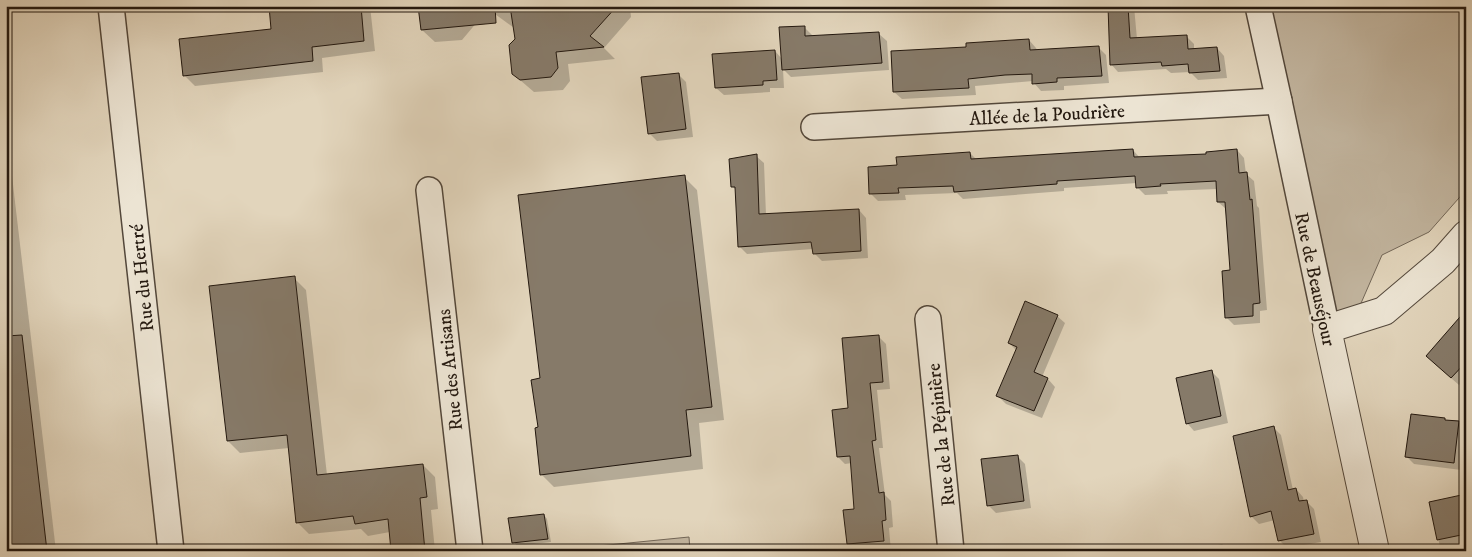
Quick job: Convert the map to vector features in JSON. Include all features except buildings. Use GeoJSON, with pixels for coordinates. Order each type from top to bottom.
{"type":"FeatureCollection","features":[{"type":"Feature","properties":{"kind":"street","name":"Rue du Hertré"},"geometry":{"type":"LineString","coordinates":[[111,6],[171,551]]}},
{"type":"Feature","properties":{"kind":"street","name":"Rue de Beauséjour"},"geometry":{"type":"LineString","coordinates":[[1258,6],[1375,551]]}},
{"type":"Feature","properties":{"kind":"street","name":"Allée de la Poudrière"},"geometry":{"type":"LineString","coordinates":[[814,127],[1279,101]]}},
{"type":"Feature","properties":{"kind":"street","name":"Rue des Artisans"},"geometry":{"type":"LineString","coordinates":[[429,190],[470,551]]}},
{"type":"Feature","properties":{"kind":"street"},"geometry":{"type":"LineString","coordinates":[[1327,329],[1384,311],[1443,261],[1466,235]]}},
{"type":"Feature","properties":{"kind":"street","name":"Rue de la Pépinière"},"geometry":{"type":"LineString","coordinates":[[928,320],[951,551]]}},
{"type":"Feature","properties":{"kind":"shaded area"},"geometry":{"type":"Polygon","coordinates":[[[1265,6],[1466,6],[1466,190],[1429,232],[1382,255],[1355,317],[1327,329],[1265,6]]]}},
{"type":"Feature","properties":{"kind":"shaded area"},"geometry":{"type":"Polygon","coordinates":[[[689,537],[690,551],[548,551],[689,537]]]}}]}
